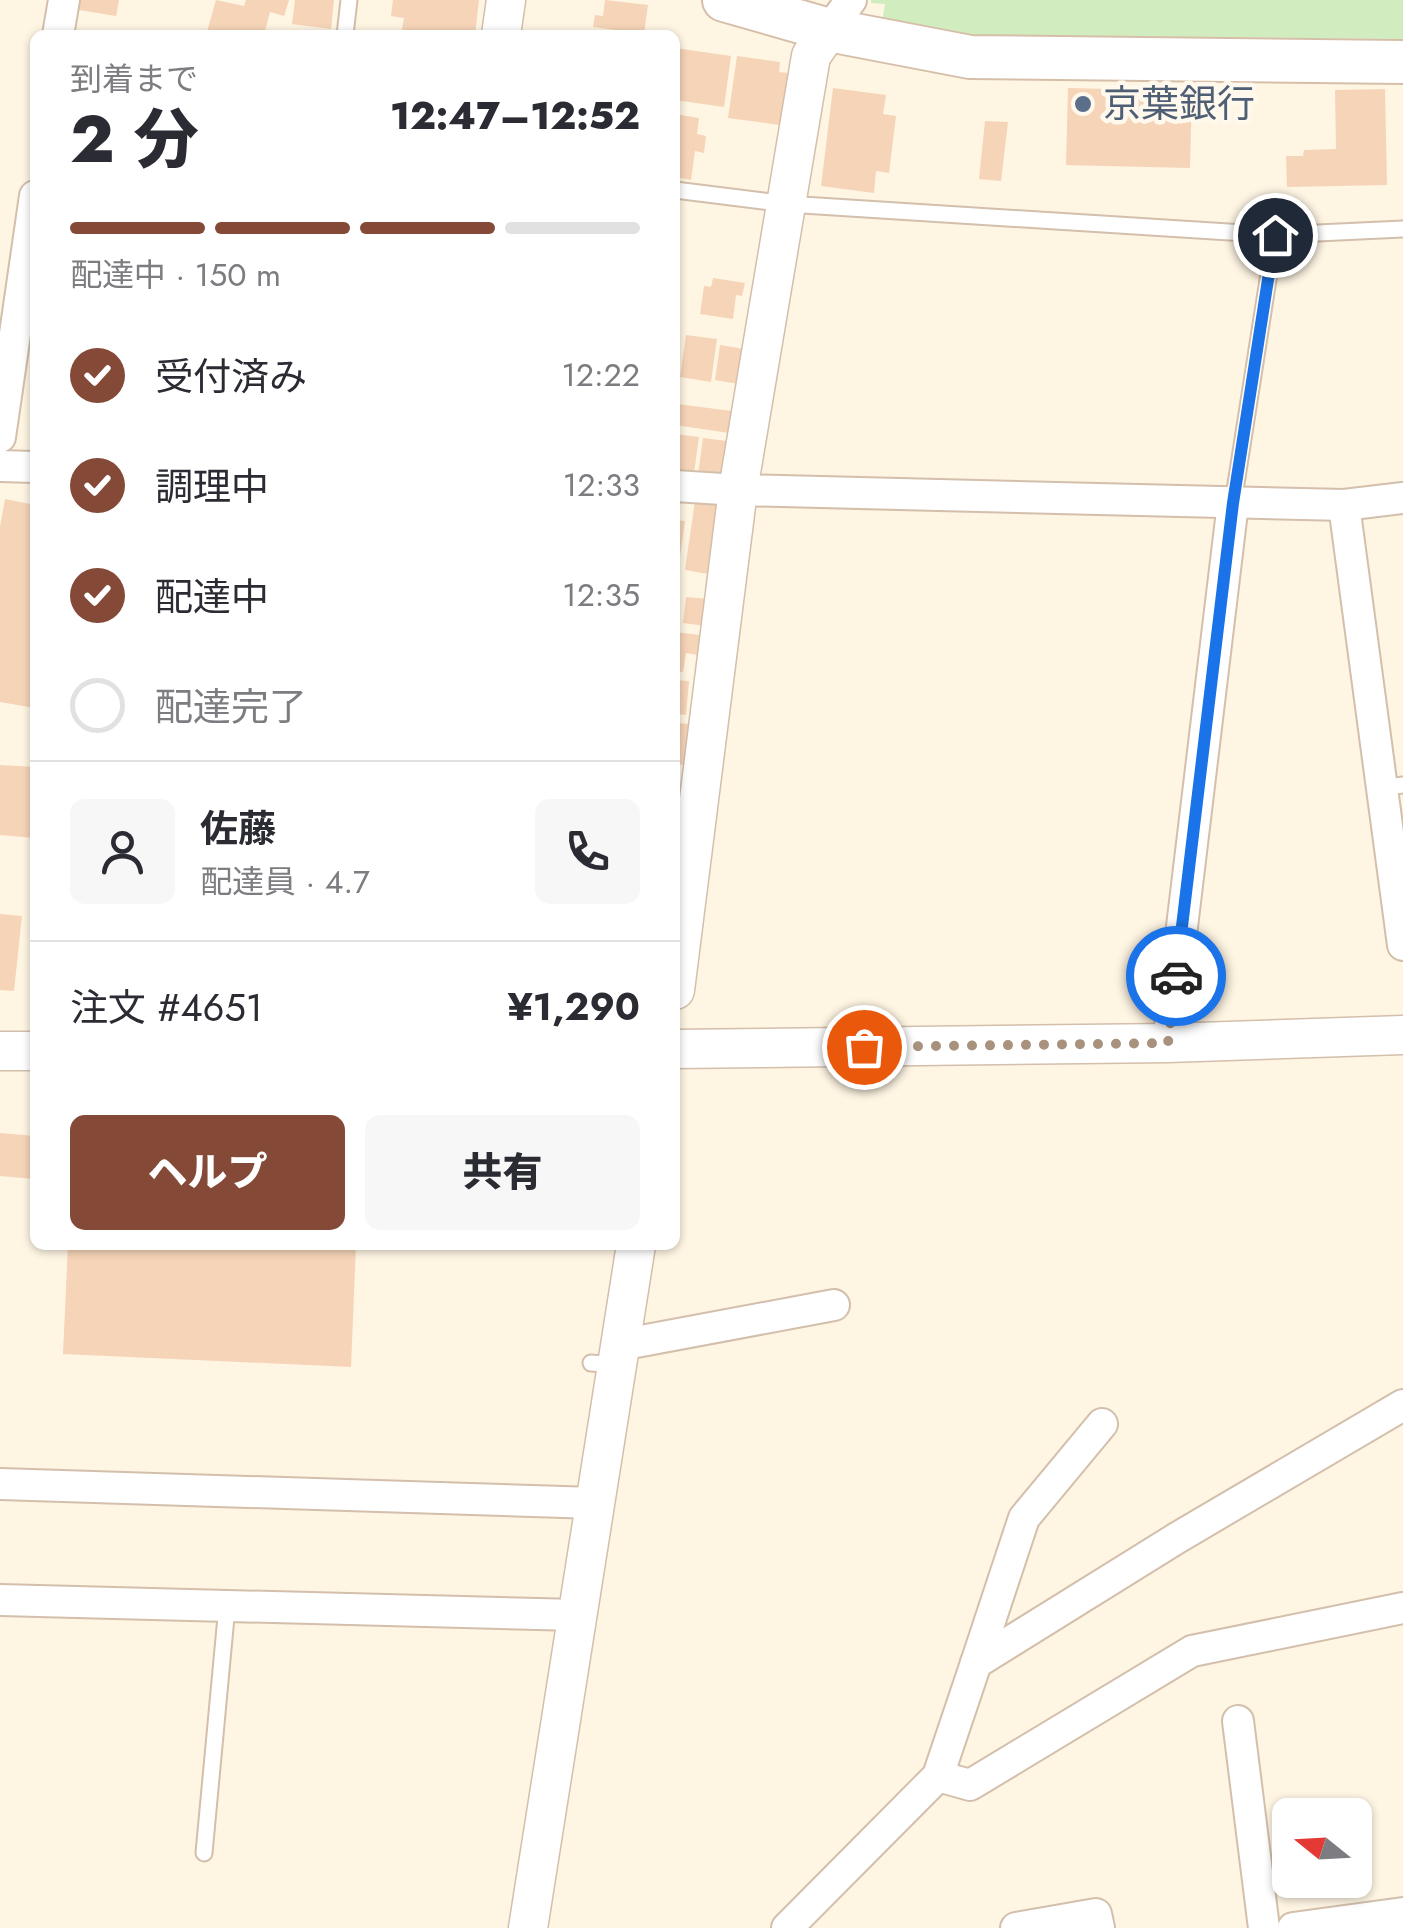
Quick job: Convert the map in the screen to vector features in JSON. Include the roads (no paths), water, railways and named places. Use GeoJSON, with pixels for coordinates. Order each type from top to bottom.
{"type":"FeatureCollection","features":[{"type":"Feature","properties":{"kind":"main road"},"geometry":{"type":"LineString","coordinates":[[724,0],[840,15],[970,57],[1403,62]]}},
{"type":"Feature","properties":{"kind":"street"},"geometry":{"type":"LineString","coordinates":[[59,30],[64,0]]}},
{"type":"Feature","properties":{"kind":"street"},"geometry":{"type":"LineString","coordinates":[[502,30],[506,0]]}},
{"type":"Feature","properties":{"kind":"street"},"geometry":{"type":"LineString","coordinates":[[680,950],[738,490],[811,56],[840,15]]}},
{"type":"Feature","properties":{"kind":"street"},"geometry":{"type":"LineString","coordinates":[[0,436],[30,230]]}},
{"type":"Feature","properties":{"kind":"street"},"geometry":{"type":"LineString","coordinates":[[0,466],[30,466]]}},
{"type":"Feature","properties":{"kind":"street"},"geometry":{"type":"LineString","coordinates":[[680,486],[1344,505],[1403,498]]}},
{"type":"Feature","properties":{"kind":"street"},"geometry":{"type":"LineString","coordinates":[[1168,1043],[1233,503]]}},
{"type":"Feature","properties":{"kind":"street"},"geometry":{"type":"LineString","coordinates":[[1344,505],[1392,787],[1403,945]]}},
{"type":"Feature","properties":{"kind":"street"},"geometry":{"type":"LineString","coordinates":[[680,1049],[1403,1036]]}},
{"type":"Feature","properties":{"kind":"street"},"geometry":{"type":"LineString","coordinates":[[0,1051],[30,1051]]}},
{"type":"Feature","properties":{"kind":"street"},"geometry":{"type":"LineString","coordinates":[[528,1928],[595,1503],[609,1358],[635,1250]]}},
{"type":"Feature","properties":{"kind":"street"},"geometry":{"type":"LineString","coordinates":[[609,1358],[834,1305]]}},
{"type":"Feature","properties":{"kind":"street"},"geometry":{"type":"LineString","coordinates":[[976,1663],[1177,1538],[1403,1406]]}},
{"type":"Feature","properties":{"kind":"street"},"geometry":{"type":"LineString","coordinates":[[787,1928],[938,1776],[1024,1518],[1102,1424]]}},
{"type":"Feature","properties":{"kind":"street"},"geometry":{"type":"LineString","coordinates":[[0,1484],[595,1503]]}},
{"type":"Feature","properties":{"kind":"street"},"geometry":{"type":"LineString","coordinates":[[0,1600],[577,1615]]}},
{"type":"Feature","properties":{"kind":"street"},"geometry":{"type":"LineString","coordinates":[[938,1776],[970,1786],[1192,1651],[1403,1608]]}},
{"type":"Feature","properties":{"kind":"street"},"geometry":{"type":"LineString","coordinates":[[1238,1721],[1264,1928]]}},
{"type":"Feature","properties":{"kind":"street"},"geometry":{"type":"LineString","coordinates":[[1293,1928],[1403,1913]]}},
{"type":"Feature","properties":{"kind":"street"},"geometry":{"type":"LineString","coordinates":[[1016,1928],[1096,1914],[1098,1928]]}},
{"type":"Feature","properties":{"kind":"lane"},"geometry":{"type":"LineString","coordinates":[[346,30],[349,0]]}},
{"type":"Feature","properties":{"kind":"lane"},"geometry":{"type":"LineString","coordinates":[[680,191],[786,204],[1275,235],[1403,228]]}},
{"type":"Feature","properties":{"kind":"lane"},"geometry":{"type":"LineString","coordinates":[[1233,503],[1275,235]]}},
{"type":"Feature","properties":{"kind":"lane"},"geometry":{"type":"LineString","coordinates":[[204,1854],[227,1606]]}},
{"type":"Feature","properties":{"kind":"place","name":"京葉銀行"},"geometry":{"type":"Point","coordinates":[1083,104]}}]}
